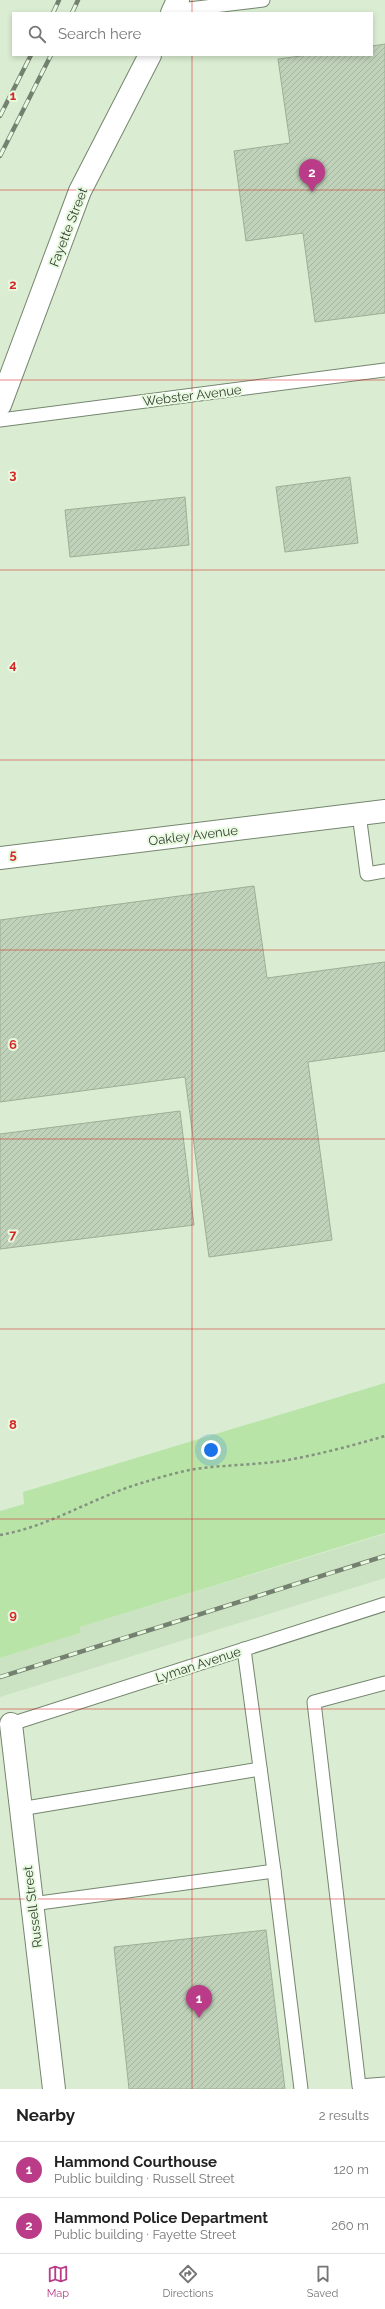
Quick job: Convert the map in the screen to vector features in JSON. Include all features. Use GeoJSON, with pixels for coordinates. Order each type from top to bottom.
{"type":"FeatureCollection","features":[{"type":"Feature","properties":{"kind":"street","name":"Fayette Street"},"geometry":{"type":"LineString","coordinates":[[0,405],[80,191],[149,56]]}},
{"type":"Feature","properties":{"kind":"street","name":"Oakley Avenue"},"geometry":{"type":"LineString","coordinates":[[0,858],[385,811]]}},
{"type":"Feature","properties":{"kind":"street","name":"Russell Street"},"geometry":{"type":"LineString","coordinates":[[11,1724],[54,2089]]}},
{"type":"Feature","properties":{"kind":"lane"},"geometry":{"type":"LineString","coordinates":[[174,8],[263,0]]}},
{"type":"Feature","properties":{"kind":"lane","name":"Webster Avenue"},"geometry":{"type":"LineString","coordinates":[[0,420],[385,370]]}},
{"type":"Feature","properties":{"kind":"lane"},"geometry":{"type":"LineString","coordinates":[[359,814],[367,874],[385,871]]}},
{"type":"Feature","properties":{"kind":"lane","name":"Lyman Avenue"},"geometry":{"type":"LineString","coordinates":[[11,1724],[385,1604]]}},
{"type":"Feature","properties":{"kind":"lane"},"geometry":{"type":"LineString","coordinates":[[244,1649],[274,1871],[301,2089]]}},
{"type":"Feature","properties":{"kind":"lane"},"geometry":{"type":"LineString","coordinates":[[385,1683],[314,1702],[359,2086],[385,2084]]}},
{"type":"Feature","properties":{"kind":"lane"},"geometry":{"type":"LineString","coordinates":[[20,1809],[260,1769]]}},
{"type":"Feature","properties":{"kind":"lane"},"geometry":{"type":"LineString","coordinates":[[32,1904],[274,1871]]}},
{"type":"Feature","properties":{"kind":"path"},"geometry":{"type":"LineString","coordinates":[[0,1534],[16,1532],[57,1518],[102,1496],[144,1482],[194,1469],[281,1461],[335,1451],[385,1436]]}},
{"type":"Feature","properties":{"kind":"shaded area"},"geometry":{"type":"Polygon","coordinates":[[[385,1534],[385,1578],[0,1697],[0,1658],[80,1633],[80,1627],[385,1534]]]}},
{"type":"Feature","properties":{"kind":"green space"},"geometry":{"type":"Polygon","coordinates":[[[385,1383],[385,1533],[80,1627],[80,1633],[0,1658],[0,1511],[24,1504],[23,1492],[385,1383]]]}},
{"type":"Feature","properties":{"kind":"building"},"geometry":{"type":"Polygon","coordinates":[[[385,44],[385,313],[315,322],[303,233],[246,241],[234,151],[290,143],[278,59],[300,56],[373,56],[373,46],[385,44]]]}},
{"type":"Feature","properties":{"kind":"building"},"geometry":{"type":"Polygon","coordinates":[[[350,477],[358,543],[285,552],[276,487],[350,477]]]}},
{"type":"Feature","properties":{"kind":"building"},"geometry":{"type":"Polygon","coordinates":[[[185,497],[189,545],[70,557],[65,510],[185,497]]]}},
{"type":"Feature","properties":{"kind":"building"},"geometry":{"type":"Polygon","coordinates":[[[254,886],[267,978],[385,962],[385,1051],[308,1062],[332,1240],[209,1257],[185,1077],[0,1102],[0,920],[254,886]]]}},
{"type":"Feature","properties":{"kind":"building"},"geometry":{"type":"Polygon","coordinates":[[[180,1111],[194,1225],[0,1249],[0,1134],[180,1111]]]}},
{"type":"Feature","properties":{"kind":"building"},"geometry":{"type":"Polygon","coordinates":[[[266,1930],[285,2089],[129,2089],[114,1947],[266,1930]]]}},
{"type":"Feature","properties":{"kind":"railway"},"geometry":{"type":"LineString","coordinates":[[53,12],[59,0]]}},
{"type":"Feature","properties":{"kind":"railway"},"geometry":{"type":"LineString","coordinates":[[72,12],[78,0]]}},
{"type":"Feature","properties":{"kind":"railway"},"geometry":{"type":"LineString","coordinates":[[0,116],[30,56]]}},
{"type":"Feature","properties":{"kind":"railway"},"geometry":{"type":"LineString","coordinates":[[0,156],[50,56]]}},
{"type":"Feature","properties":{"kind":"railway"},"geometry":{"type":"LineString","coordinates":[[0,1677],[385,1556]]}},
{"type":"Feature","properties":{"kind":"place","name":"Hammond Police Department"},"geometry":{"type":"Point","coordinates":[312,192]}},
{"type":"Feature","properties":{"kind":"place","name":"Hammond Courthouse"},"geometry":{"type":"Point","coordinates":[199,2018]}}]}
